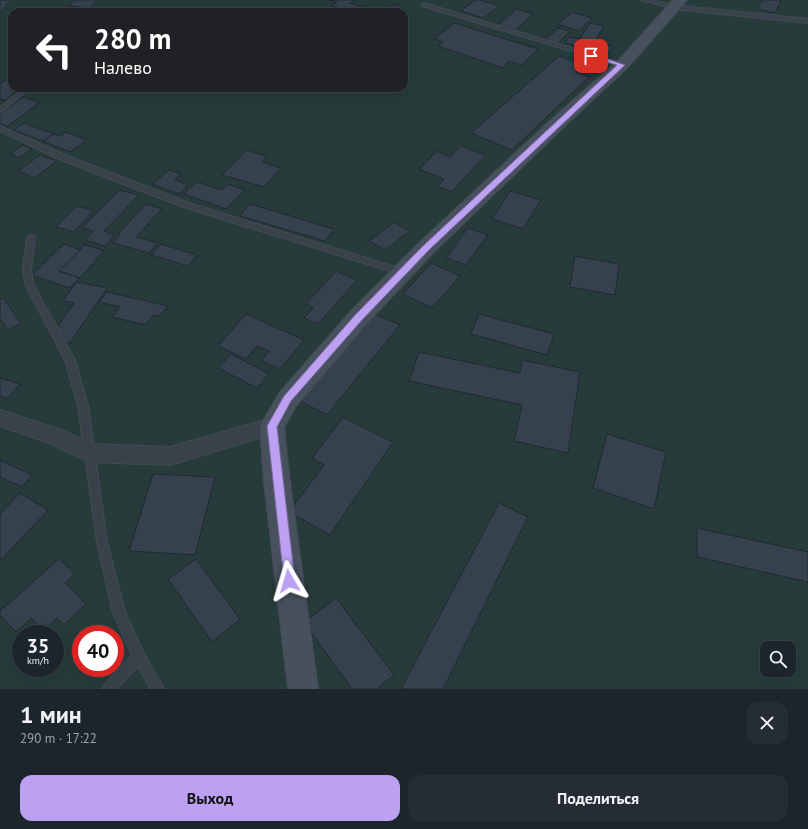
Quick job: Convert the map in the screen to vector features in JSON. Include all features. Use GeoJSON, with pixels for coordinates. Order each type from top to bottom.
{"type":"FeatureCollection","features":[{"type":"Feature","properties":{"kind":"street"},"geometry":{"type":"LineString","coordinates":[[303,689],[277,482],[272,426],[288,399],[358,317],[402,272],[561,120],[622,65],[677,4]]}},
{"type":"Feature","properties":{"kind":"street"},"geometry":{"type":"LineString","coordinates":[[0,418],[54,436],[89,453],[170,456],[272,426]]}},
{"type":"Feature","properties":{"kind":"lane"},"geometry":{"type":"LineString","coordinates":[[644,0],[808,21]]}},
{"type":"Feature","properties":{"kind":"lane"},"geometry":{"type":"LineString","coordinates":[[424,5],[622,65]]}},
{"type":"Feature","properties":{"kind":"lane"},"geometry":{"type":"LineString","coordinates":[[0,110],[23,92]]}},
{"type":"Feature","properties":{"kind":"lane"},"geometry":{"type":"LineString","coordinates":[[0,128],[57,155],[186,205],[402,272]]}},
{"type":"Feature","properties":{"kind":"lane"},"geometry":{"type":"LineString","coordinates":[[31,237],[27,270],[30,286],[70,360],[83,406],[102,542],[119,613],[158,689]]}},
{"type":"Feature","properties":{"kind":"lane"},"geometry":{"type":"LineString","coordinates":[[108,689],[140,656]]}},
{"type":"Feature","properties":{"kind":"green space"},"geometry":{"type":"Polygon","coordinates":[[[0,0],[808,0],[808,689],[0,689],[0,0]]]}},
{"type":"Feature","properties":{"kind":"building"},"geometry":{"type":"Polygon","coordinates":[[[0,0],[11,0],[0,14],[0,0]]]}},
{"type":"Feature","properties":{"kind":"building"},"geometry":{"type":"Polygon","coordinates":[[[75,0],[97,0],[91,8],[69,6],[75,0]]]}},
{"type":"Feature","properties":{"kind":"building"},"geometry":{"type":"Polygon","coordinates":[[[329,0],[355,0],[350,3],[366,8],[339,8],[332,6],[337,2],[329,0]]]}},
{"type":"Feature","properties":{"kind":"building"},"geometry":{"type":"Polygon","coordinates":[[[475,0],[480,0],[499,6],[484,18],[461,11],[475,0]]]}},
{"type":"Feature","properties":{"kind":"building"},"geometry":{"type":"Polygon","coordinates":[[[762,0],[781,0],[775,13],[757,9],[762,0]]]}},
{"type":"Feature","properties":{"kind":"building"},"geometry":{"type":"Polygon","coordinates":[[[395,4],[404,7],[402,8],[389,8],[395,4]]]}},
{"type":"Feature","properties":{"kind":"building"},"geometry":{"type":"Polygon","coordinates":[[[516,9],[533,14],[516,30],[498,25],[516,9]]]}},
{"type":"Feature","properties":{"kind":"building"},"geometry":{"type":"Polygon","coordinates":[[[572,12],[592,18],[579,31],[558,24],[572,12]]]}},
{"type":"Feature","properties":{"kind":"building"},"geometry":{"type":"Polygon","coordinates":[[[454,23],[538,49],[522,65],[509,61],[503,68],[438,46],[443,42],[434,39],[454,23]]]}},
{"type":"Feature","properties":{"kind":"building"},"geometry":{"type":"Polygon","coordinates":[[[590,23],[604,26],[590,49],[565,43],[569,37],[580,39],[590,23]]]}},
{"type":"Feature","properties":{"kind":"building"},"geometry":{"type":"Polygon","coordinates":[[[558,28],[570,31],[557,44],[545,40],[558,28]]]}},
{"type":"Feature","properties":{"kind":"building"},"geometry":{"type":"Polygon","coordinates":[[[598,42],[614,47],[607,54],[591,50],[598,42]]]}},
{"type":"Feature","properties":{"kind":"building"},"geometry":{"type":"Polygon","coordinates":[[[559,56],[584,65],[576,72],[589,77],[512,150],[471,133],[559,56]]]}},
{"type":"Feature","properties":{"kind":"building"},"geometry":{"type":"Polygon","coordinates":[[[5,80],[8,80],[8,92],[14,92],[6,100],[0,99],[0,84],[5,80]]]}},
{"type":"Feature","properties":{"kind":"building"},"geometry":{"type":"Polygon","coordinates":[[[23,97],[40,102],[8,126],[0,124],[0,114],[23,97]]]}},
{"type":"Feature","properties":{"kind":"building"},"geometry":{"type":"Polygon","coordinates":[[[24,123],[54,134],[43,141],[14,130],[24,123]]]}},
{"type":"Feature","properties":{"kind":"building"},"geometry":{"type":"Polygon","coordinates":[[[66,132],[87,140],[70,152],[43,141],[54,134],[60,136],[66,132]]]}},
{"type":"Feature","properties":{"kind":"building"},"geometry":{"type":"Polygon","coordinates":[[[23,145],[32,149],[19,158],[10,154],[23,145]]]}},
{"type":"Feature","properties":{"kind":"building"},"geometry":{"type":"Polygon","coordinates":[[[461,146],[486,155],[451,192],[438,186],[444,179],[419,169],[437,151],[450,157],[461,146]]]}},
{"type":"Feature","properties":{"kind":"building"},"geometry":{"type":"Polygon","coordinates":[[[246,150],[267,156],[262,162],[281,168],[264,187],[222,175],[246,150]]]}},
{"type":"Feature","properties":{"kind":"building"},"geometry":{"type":"Polygon","coordinates":[[[40,155],[57,161],[35,178],[18,171],[40,155]]]}},
{"type":"Feature","properties":{"kind":"building"},"geometry":{"type":"Polygon","coordinates":[[[169,170],[181,174],[175,180],[188,185],[179,194],[152,184],[169,170]]]}},
{"type":"Feature","properties":{"kind":"building"},"geometry":{"type":"Polygon","coordinates":[[[197,182],[221,190],[228,184],[245,190],[226,209],[184,194],[197,182]]]}},
{"type":"Feature","properties":{"kind":"building"},"geometry":{"type":"Polygon","coordinates":[[[119,190],[139,195],[104,231],[115,235],[105,246],[85,240],[93,231],[82,228],[119,190]]]}},
{"type":"Feature","properties":{"kind":"building"},"geometry":{"type":"Polygon","coordinates":[[[510,191],[541,200],[523,229],[492,219],[510,191]]]}},
{"type":"Feature","properties":{"kind":"building"},"geometry":{"type":"Polygon","coordinates":[[[146,204],[162,209],[136,237],[158,243],[149,253],[113,243],[120,234],[118,234],[146,204]]]}},
{"type":"Feature","properties":{"kind":"building"},"geometry":{"type":"Polygon","coordinates":[[[250,204],[334,229],[325,241],[240,216],[250,204]]]}},
{"type":"Feature","properties":{"kind":"building"},"geometry":{"type":"Polygon","coordinates":[[[77,206],[94,210],[74,232],[56,227],[77,206]]]}},
{"type":"Feature","properties":{"kind":"building"},"geometry":{"type":"Polygon","coordinates":[[[394,222],[410,231],[385,250],[369,241],[394,222]]]}},
{"type":"Feature","properties":{"kind":"building"},"geometry":{"type":"Polygon","coordinates":[[[468,228],[488,235],[466,265],[446,258],[468,228]]]}},
{"type":"Feature","properties":{"kind":"building"},"geometry":{"type":"Polygon","coordinates":[[[64,244],[80,250],[59,271],[80,278],[69,288],[32,275],[64,244]]]}},
{"type":"Feature","properties":{"kind":"building"},"geometry":{"type":"Polygon","coordinates":[[[84,244],[104,251],[80,278],[59,271],[80,250],[84,244]]]}},
{"type":"Feature","properties":{"kind":"building"},"geometry":{"type":"Polygon","coordinates":[[[161,244],[197,255],[188,266],[151,255],[161,244]]]}},
{"type":"Feature","properties":{"kind":"building"},"geometry":{"type":"Polygon","coordinates":[[[575,256],[619,264],[615,295],[570,287],[575,256]]]}},
{"type":"Feature","properties":{"kind":"building"},"geometry":{"type":"Polygon","coordinates":[[[431,263],[460,276],[432,308],[403,294],[431,263]]]}},
{"type":"Feature","properties":{"kind":"building"},"geometry":{"type":"Polygon","coordinates":[[[336,271],[357,280],[318,324],[304,318],[313,308],[306,304],[336,271]]]}},
{"type":"Feature","properties":{"kind":"building"},"geometry":{"type":"Polygon","coordinates":[[[76,282],[107,288],[70,343],[49,339],[74,303],[63,301],[76,282]]]}},
{"type":"Feature","properties":{"kind":"building"},"geometry":{"type":"Polygon","coordinates":[[[107,292],[168,306],[160,316],[153,315],[146,325],[112,317],[120,307],[99,302],[107,292]]]}},
{"type":"Feature","properties":{"kind":"building"},"geometry":{"type":"Polygon","coordinates":[[[3,298],[21,323],[8,330],[0,319],[0,299],[3,298]]]}},
{"type":"Feature","properties":{"kind":"building"},"geometry":{"type":"Polygon","coordinates":[[[246,314],[304,340],[280,369],[261,361],[269,351],[257,346],[246,359],[218,346],[246,314]]]}},
{"type":"Feature","properties":{"kind":"building"},"geometry":{"type":"Polygon","coordinates":[[[375,314],[400,325],[327,415],[300,401],[375,314]]]}},
{"type":"Feature","properties":{"kind":"building"},"geometry":{"type":"Polygon","coordinates":[[[479,314],[554,334],[547,355],[471,334],[479,314]]]}},
{"type":"Feature","properties":{"kind":"building"},"geometry":{"type":"Polygon","coordinates":[[[419,352],[520,373],[522,360],[580,372],[568,453],[514,441],[522,405],[409,381],[419,352]]]}},
{"type":"Feature","properties":{"kind":"building"},"geometry":{"type":"Polygon","coordinates":[[[231,354],[269,374],[257,388],[218,368],[231,354]]]}},
{"type":"Feature","properties":{"kind":"building"},"geometry":{"type":"Polygon","coordinates":[[[0,378],[20,384],[7,399],[0,396],[0,378]]]}},
{"type":"Feature","properties":{"kind":"building"},"geometry":{"type":"Polygon","coordinates":[[[343,417],[393,442],[330,535],[289,512],[324,465],[312,458],[343,417]]]}},
{"type":"Feature","properties":{"kind":"building"},"geometry":{"type":"Polygon","coordinates":[[[607,434],[666,452],[654,509],[593,488],[607,434]]]}},
{"type":"Feature","properties":{"kind":"building"},"geometry":{"type":"Polygon","coordinates":[[[0,460],[32,475],[22,487],[0,477],[0,460]]]}},
{"type":"Feature","properties":{"kind":"building"},"geometry":{"type":"Polygon","coordinates":[[[153,474],[215,477],[195,555],[129,551],[153,474]]]}},
{"type":"Feature","properties":{"kind":"building"},"geometry":{"type":"Polygon","coordinates":[[[20,493],[48,510],[0,561],[0,514],[20,493]]]}},
{"type":"Feature","properties":{"kind":"building"},"geometry":{"type":"Polygon","coordinates":[[[499,503],[528,517],[443,689],[401,689],[499,503]]]}},
{"type":"Feature","properties":{"kind":"building"},"geometry":{"type":"Polygon","coordinates":[[[697,528],[808,552],[808,582],[697,557],[697,528]]]}},
{"type":"Feature","properties":{"kind":"building"},"geometry":{"type":"Polygon","coordinates":[[[59,559],[75,574],[65,583],[86,604],[64,625],[57,618],[50,625],[38,625],[31,618],[24,625],[12,625],[12,628],[0,615],[0,611],[59,559]]]}},
{"type":"Feature","properties":{"kind":"building"},"geometry":{"type":"Polygon","coordinates":[[[196,559],[240,619],[212,642],[168,579],[196,559]]]}},
{"type":"Feature","properties":{"kind":"building"},"geometry":{"type":"Polygon","coordinates":[[[336,598],[394,675],[377,689],[352,689],[304,622],[336,598]]]}},
{"type":"Feature","properties":{"kind":"route"},"geometry":{"type":"LineString","coordinates":[[289,581],[272,426],[288,399],[358,317],[427,247],[561,120],[622,65],[591,56]]}}]}
